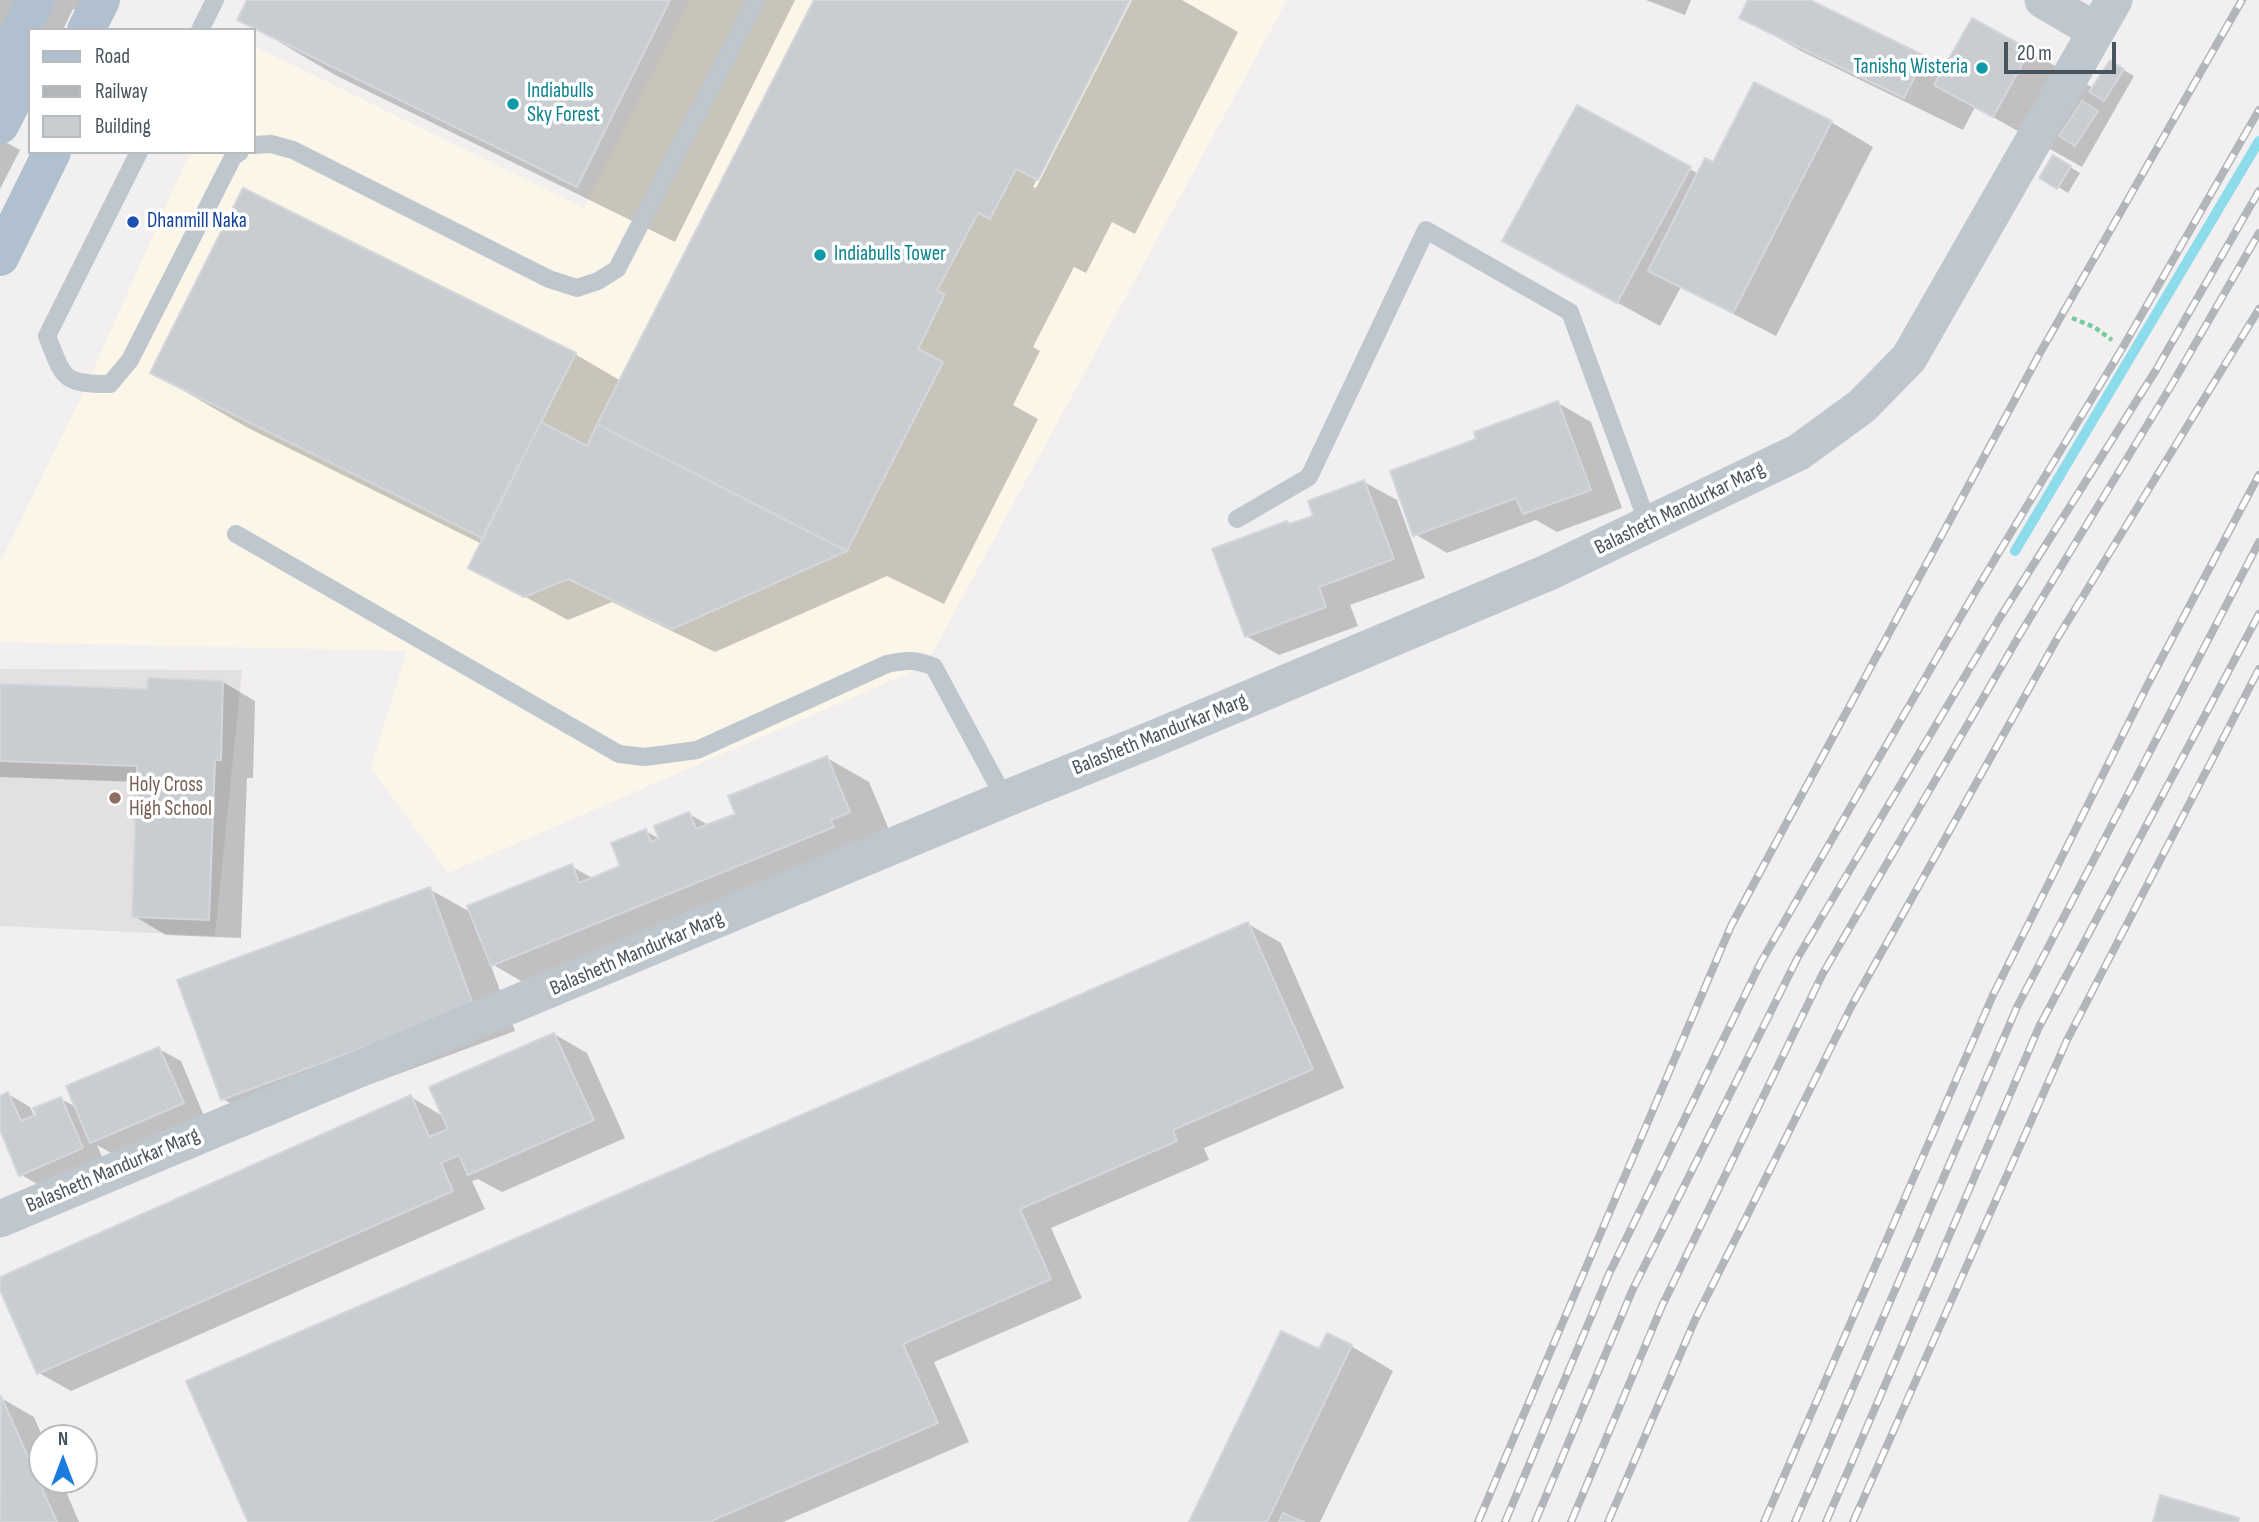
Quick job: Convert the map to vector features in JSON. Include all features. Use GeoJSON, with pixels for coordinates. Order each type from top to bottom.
{"type":"FeatureCollection","features":[{"type":"Feature","properties":{"kind":"main road"},"geometry":{"type":"LineString","coordinates":[[0,70],[36,0]]}},
{"type":"Feature","properties":{"kind":"main road"},"geometry":{"type":"LineString","coordinates":[[50,28],[64,0]]}},
{"type":"Feature","properties":{"kind":"main road"},"geometry":{"type":"LineString","coordinates":[[87,28],[101,0]]}},
{"type":"Feature","properties":{"kind":"main road"},"geometry":{"type":"LineString","coordinates":[[114,28],[128,0]]}},
{"type":"Feature","properties":{"kind":"main road"},"geometry":{"type":"LineString","coordinates":[[0,125],[28,71]]}},
{"type":"Feature","properties":{"kind":"main road"},"geometry":{"type":"LineString","coordinates":[[0,198],[28,144]]}},
{"type":"Feature","properties":{"kind":"main road"},"geometry":{"type":"LineString","coordinates":[[0,257],[51,154]]}},
{"type":"Feature","properties":{"kind":"street"},"geometry":{"type":"LineString","coordinates":[[2043,0],[2096,31]]}},
{"type":"Feature","properties":{"kind":"street","name":"Balasheth Mandurkar Marg"},"geometry":{"type":"LineString","coordinates":[[0,1219],[1549,572],[1799,452],[1862,406],[1909,358],[2114,0]]}},
{"type":"Feature","properties":{"kind":"lane"},"geometry":{"type":"LineString","coordinates":[[201,28],[215,0]]}},
{"type":"Feature","properties":{"kind":"lane"},"geometry":{"type":"LineString","coordinates":[[256,145],[271,144],[293,150],[549,279],[577,288],[598,281],[617,269],[756,0]]}},
{"type":"Feature","properties":{"kind":"lane"},"geometry":{"type":"LineString","coordinates":[[138,154],[47,336],[62,373],[80,384],[110,384],[130,360],[233,158],[238,154]]}},
{"type":"Feature","properties":{"kind":"lane"},"geometry":{"type":"LineString","coordinates":[[1237,519],[1309,477],[1426,230],[1570,312],[1648,524]]}},
{"type":"Feature","properties":{"kind":"lane"},"geometry":{"type":"LineString","coordinates":[[236,534],[619,754],[645,757],[697,750],[887,664],[911,659],[920,661],[934,667],[1005,799]]}},
{"type":"Feature","properties":{"kind":"path"},"geometry":{"type":"LineString","coordinates":[[2072,318],[2094,327],[2112,340]]}},
{"type":"Feature","properties":{"kind":"shaded area"},"geometry":{"type":"Polygon","coordinates":[[[690,0],[1287,0],[925,666],[448,873],[371,768],[407,651],[0,642],[0,563],[82,396],[189,154],[256,154],[256,47],[584,208],[690,0]]]}},
{"type":"Feature","properties":{"kind":"shaded area","name":"Holy Cross High School"},"geometry":{"type":"Polygon","coordinates":[[[0,669],[242,670],[215,936],[0,926],[0,669]]]}},
{"type":"Feature","properties":{"kind":"building","name":"Indiabulls Sky Forest"},"geometry":{"type":"Polygon","coordinates":[[[247,0],[670,0],[577,187],[237,20],[247,0]]]}},
{"type":"Feature","properties":{"kind":"building","name":"Indiabulls Tower"},"geometry":{"type":"Polygon","coordinates":[[[814,0],[1130,0],[1038,180],[1016,169],[990,219],[978,213],[937,291],[945,294],[918,349],[943,362],[847,551],[597,424],[814,0]]]}},
{"type":"Feature","properties":{"kind":"building"},"geometry":{"type":"Polygon","coordinates":[[[1748,0],[1810,0],[1925,56],[1904,98],[1739,18],[1748,0]]]}},
{"type":"Feature","properties":{"kind":"building","name":"Tanishq Wisteria"},"geometry":{"type":"Polygon","coordinates":[[[1972,18],[2030,50],[1993,117],[1934,85],[1972,18]]]}},
{"type":"Feature","properties":{"kind":"building"},"geometry":{"type":"Polygon","coordinates":[[[2110,60],[2124,69],[2104,101],[2089,92],[2110,60]]]}},
{"type":"Feature","properties":{"kind":"building"},"geometry":{"type":"Polygon","coordinates":[[[1754,82],[1832,121],[1733,313],[1648,271],[1705,158],[1713,162],[1754,82]]]}},
{"type":"Feature","properties":{"kind":"building"},"geometry":{"type":"Polygon","coordinates":[[[2082,101],[2098,111],[2075,146],[2059,136],[2082,101]]]}},
{"type":"Feature","properties":{"kind":"building"},"geometry":{"type":"Polygon","coordinates":[[[1577,105],[1691,167],[1617,303],[1502,241],[1577,105]]]}},
{"type":"Feature","properties":{"kind":"building"},"geometry":{"type":"Polygon","coordinates":[[[2053,155],[2071,166],[2057,189],[2039,178],[2053,155]]]}},
{"type":"Feature","properties":{"kind":"building"},"geometry":{"type":"Polygon","coordinates":[[[243,188],[576,353],[482,538],[150,373],[243,188]]]}},
{"type":"Feature","properties":{"kind":"building"},"geometry":{"type":"Polygon","coordinates":[[[1558,401],[1591,490],[1523,514],[1516,498],[1413,536],[1390,471],[1476,439],[1474,432],[1558,401]]]}},
{"type":"Feature","properties":{"kind":"building"},"geometry":{"type":"Polygon","coordinates":[[[541,422],[587,446],[597,424],[847,551],[672,629],[568,579],[524,597],[468,568],[541,422]]]}},
{"type":"Feature","properties":{"kind":"building"},"geometry":{"type":"Polygon","coordinates":[[[1364,480],[1394,559],[1319,587],[1326,607],[1245,637],[1212,549],[1287,521],[1289,524],[1313,516],[1308,501],[1364,480]]]}},
{"type":"Feature","properties":{"kind":"building"},"geometry":{"type":"Polygon","coordinates":[[[148,678],[223,681],[221,760],[215,760],[209,920],[132,917],[137,766],[0,761],[0,684],[147,689],[148,678]]]}},
{"type":"Feature","properties":{"kind":"building"},"geometry":{"type":"Polygon","coordinates":[[[827,756],[850,812],[831,820],[834,827],[491,966],[467,906],[572,864],[579,883],[620,866],[611,843],[646,829],[651,842],[659,839],[654,826],[689,812],[696,829],[735,814],[728,796],[827,756]]]}},
{"type":"Feature","properties":{"kind":"building"},"geometry":{"type":"Polygon","coordinates":[[[430,887],[474,1007],[221,1100],[177,980],[430,887]]]}},
{"type":"Feature","properties":{"kind":"building"},"geometry":{"type":"Polygon","coordinates":[[[1248,922],[1313,1069],[1173,1130],[1177,1141],[1020,1209],[1051,1279],[903,1344],[938,1423],[709,1522],[248,1522],[186,1381],[1248,922]]]}},
{"type":"Feature","properties":{"kind":"building"},"geometry":{"type":"Polygon","coordinates":[[[554,1033],[594,1120],[468,1175],[459,1155],[441,1163],[453,1191],[37,1374],[0,1290],[0,1277],[411,1095],[429,1137],[448,1129],[429,1087],[554,1033]]]}},
{"type":"Feature","properties":{"kind":"building"},"geometry":{"type":"Polygon","coordinates":[[[159,1047],[184,1103],[90,1143],[66,1086],[159,1047]]]}},
{"type":"Feature","properties":{"kind":"building"},"geometry":{"type":"Polygon","coordinates":[[[8,1092],[21,1121],[36,1115],[33,1108],[61,1097],[83,1148],[19,1176],[0,1130],[0,1096],[8,1092]]]}},
{"type":"Feature","properties":{"kind":"building"},"geometry":{"type":"Polygon","coordinates":[[[1281,1331],[1319,1349],[1327,1333],[1352,1345],[1267,1522],[1189,1522],[1281,1331]]]}},
{"type":"Feature","properties":{"kind":"building"},"geometry":{"type":"Polygon","coordinates":[[[1,1396],[28,1457],[28,1494],[44,1494],[57,1522],[0,1522],[1,1396]]]}},
{"type":"Feature","properties":{"kind":"building"},"geometry":{"type":"Polygon","coordinates":[[[2160,1495],[2239,1518],[2238,1522],[2153,1522],[2160,1495]]]}},
{"type":"Feature","properties":{"kind":"building"},"geometry":{"type":"Polygon","coordinates":[[[1283,1513],[1298,1520],[1304,1522],[1279,1522],[1283,1513]]]}},
{"type":"Feature","properties":{"kind":"waterway"},"geometry":{"type":"LineString","coordinates":[[2015,551],[2259,141]]}},
{"type":"Feature","properties":{"kind":"railway"},"geometry":{"type":"LineString","coordinates":[[1478,1522],[1731,926],[2040,353],[2242,0]]}},
{"type":"Feature","properties":{"kind":"railway"},"geometry":{"type":"LineString","coordinates":[[1505,1522],[1609,1274],[1761,962],[1972,597],[2123,347],[2259,110]]}},
{"type":"Feature","properties":{"kind":"railway"},"geometry":{"type":"LineString","coordinates":[[1535,1522],[1632,1291],[1798,957],[1999,619],[2156,370],[2259,191]]}},
{"type":"Feature","properties":{"kind":"railway"},"geometry":{"type":"LineString","coordinates":[[1571,1522],[1662,1306],[1822,975],[2022,631],[2171,386],[2259,233]]}},
{"type":"Feature","properties":{"kind":"railway"},"geometry":{"type":"LineString","coordinates":[[1608,1522],[1695,1320],[1852,1005],[2058,637],[2259,309]]}},
{"type":"Feature","properties":{"kind":"railway"},"geometry":{"type":"LineString","coordinates":[[1764,1522],[1993,995],[2149,682],[2259,475]]}},
{"type":"Feature","properties":{"kind":"railway"},"geometry":{"type":"LineString","coordinates":[[1795,1522],[2017,1007],[2259,542]]}},
{"type":"Feature","properties":{"kind":"railway"},"geometry":{"type":"LineString","coordinates":[[1826,1522],[2039,1027],[2259,614]]}},
{"type":"Feature","properties":{"kind":"railway"},"geometry":{"type":"LineString","coordinates":[[1853,1522],[2067,1040],[2259,669]]}},
{"type":"Feature","properties":{"kind":"place","name":"Tanishq Wisteria"},"geometry":{"type":"Point","coordinates":[1982,68]}},
{"type":"Feature","properties":{"kind":"place","name":"Indiabulls Sky Forest"},"geometry":{"type":"Point","coordinates":[513,104]}},
{"type":"Feature","properties":{"kind":"place","name":"Dhanmill Naka"},"geometry":{"type":"Point","coordinates":[133,222]}},
{"type":"Feature","properties":{"kind":"place","name":"Indiabulls Tower"},"geometry":{"type":"Point","coordinates":[820,255]}},
{"type":"Feature","properties":{"kind":"place","name":"Holy Cross High School"},"geometry":{"type":"Point","coordinates":[115,798]}}]}
